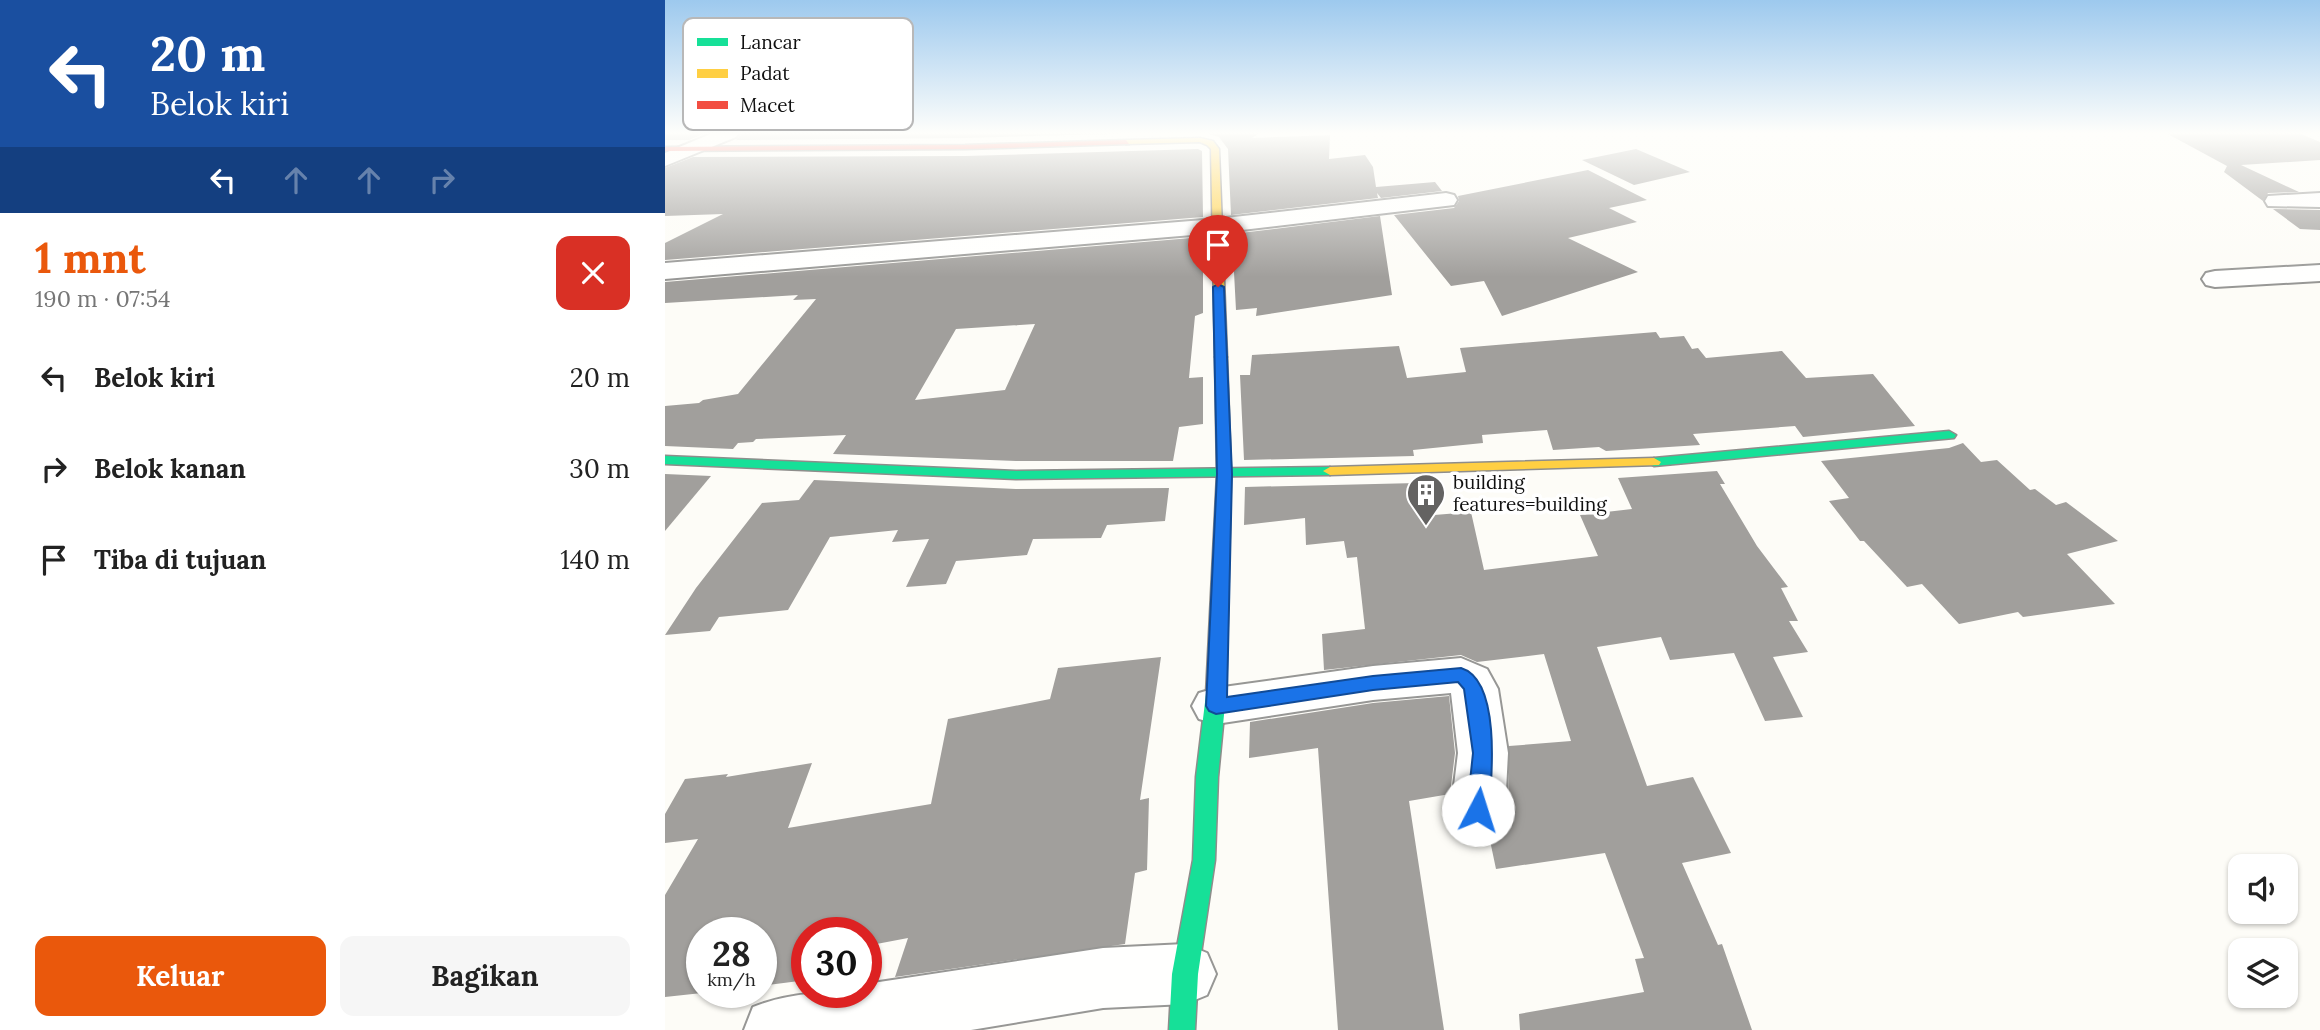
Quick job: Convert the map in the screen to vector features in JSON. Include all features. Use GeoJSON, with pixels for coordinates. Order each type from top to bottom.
{"type":"FeatureCollection","features":[{"type":"Feature","properties":{"kind":"street"},"geometry":{"type":"LineString","coordinates":[[776,1030],[1103,978],[1183,1002],[1204,860],[1207,777],[1216,706],[1224,474],[1215,181]]}},
{"type":"Feature","properties":{"kind":"street"},"geometry":{"type":"LineString","coordinates":[[665,271],[1216,226],[1446,200]]}},
{"type":"Feature","properties":{"kind":"street"},"geometry":{"type":"LineString","coordinates":[[2276,201],[2320,200]]}},
{"type":"Feature","properties":{"kind":"street"},"geometry":{"type":"LineString","coordinates":[[2215,279],[2320,273]]}},
{"type":"Feature","properties":{"kind":"street"},"geometry":{"type":"LineString","coordinates":[[665,460],[1016,475],[1224,474],[1627,464],[1744,456],[1949,435]]}},
{"type":"Feature","properties":{"kind":"street"},"geometry":{"type":"LineString","coordinates":[[1216,706],[1373,683],[1461,675],[1470,681],[1474,689],[1483,753],[1478,810]]}},
{"type":"Feature","properties":{"kind":"building"},"geometry":{"type":"Polygon","coordinates":[[[665,181],[1202,181],[1203,217],[665,260],[665,243],[723,214],[665,216],[665,181]]]}},
{"type":"Feature","properties":{"kind":"building"},"geometry":{"type":"Polygon","coordinates":[[[1229,181],[1375,181],[1376,187],[1435,182],[1442,191],[1381,198],[1377,193],[1378,198],[1231,215],[1229,181]]]}},
{"type":"Feature","properties":{"kind":"building"},"geometry":{"type":"Polygon","coordinates":[[[1533,181],[1610,181],[1647,200],[1609,208],[1637,222],[1568,238],[1638,272],[1502,316],[1484,281],[1451,286],[1394,215],[1454,208],[1459,201],[1458,196],[1533,181]]]}},
{"type":"Feature","properties":{"kind":"building"},"geometry":{"type":"Polygon","coordinates":[[[1626,181],[1651,181],[1634,185],[1626,181]]]}},
{"type":"Feature","properties":{"kind":"building"},"geometry":{"type":"Polygon","coordinates":[[[2236,181],[2276,181],[2299,192],[2268,193],[2263,201],[2236,181]]]}},
{"type":"Feature","properties":{"kind":"building"},"geometry":{"type":"Polygon","coordinates":[[[2273,209],[2320,210],[2320,230],[2300,229],[2273,209]]]}},
{"type":"Feature","properties":{"kind":"building"},"geometry":{"type":"Polygon","coordinates":[[[1380,216],[1392,295],[1256,316],[1257,308],[1236,310],[1232,234],[1380,216]]]}},
{"type":"Feature","properties":{"kind":"building"},"geometry":{"type":"Polygon","coordinates":[[[1203,237],[1203,313],[1195,316],[1189,378],[1203,377],[1203,424],[1179,427],[1173,461],[1016,461],[833,454],[846,435],[756,439],[753,442],[738,443],[733,449],[665,446],[665,406],[699,403],[738,394],[816,299],[793,300],[798,295],[665,303],[665,282],[1203,237]],[[1035,324],[956,329],[915,400],[1005,390],[1035,324]]]}},
{"type":"Feature","properties":{"kind":"building"},"geometry":{"type":"Polygon","coordinates":[[[1656,332],[1660,338],[1684,336],[1692,349],[1698,348],[1706,358],[1782,351],[1806,378],[1873,374],[1915,426],[1803,437],[1795,426],[1693,434],[1700,445],[1606,451],[1599,447],[1553,450],[1547,430],[1482,435],[1483,443],[1413,450],[1414,456],[1244,460],[1240,375],[1250,375],[1252,355],[1399,346],[1407,378],[1466,372],[1460,348],[1656,332]]]}},
{"type":"Feature","properties":{"kind":"building"},"geometry":{"type":"Polygon","coordinates":[[[1963,443],[1981,462],[1997,460],[2030,490],[2035,489],[2056,505],[2066,502],[2118,541],[2067,554],[2115,604],[2023,617],[2018,612],[1959,624],[1922,584],[1907,587],[1864,541],[1860,541],[1829,501],[1849,498],[1821,461],[1949,448],[1963,443]]]}},
{"type":"Feature","properties":{"kind":"building"},"geometry":{"type":"Polygon","coordinates":[[[1717,471],[1725,484],[1720,484],[1757,546],[1788,587],[1781,588],[1798,621],[1789,621],[1808,652],[1773,657],[1803,717],[1765,721],[1734,653],[1670,660],[1661,637],[1597,647],[1647,786],[1693,777],[1731,853],[1682,863],[1718,945],[1722,944],[1752,1030],[1520,1030],[1519,1014],[1644,992],[1635,959],[1644,958],[1605,853],[1496,869],[1488,831],[1499,827],[1508,810],[1509,746],[1571,741],[1544,654],[1477,662],[1461,655],[1324,670],[1322,634],[1365,629],[1357,557],[1347,558],[1344,541],[1306,545],[1305,518],[1244,525],[1245,487],[1417,483],[1422,516],[1471,512],[1484,570],[1598,556],[1580,515],[1632,509],[1618,478],[1717,471]]]}},
{"type":"Feature","properties":{"kind":"building"},"geometry":{"type":"Polygon","coordinates":[[[665,474],[711,476],[665,531],[665,474]]]}},
{"type":"Feature","properties":{"kind":"building"},"geometry":{"type":"Polygon","coordinates":[[[814,480],[1016,489],[1169,488],[1165,521],[1107,525],[1101,538],[1033,539],[1027,555],[956,561],[946,584],[906,587],[929,539],[892,542],[898,530],[830,537],[788,610],[719,617],[710,631],[665,635],[696,588],[762,503],[799,500],[814,480]]]}},
{"type":"Feature","properties":{"kind":"building"},"geometry":{"type":"Polygon","coordinates":[[[1161,657],[1140,800],[1149,798],[1147,870],[1135,873],[1125,944],[895,977],[908,938],[882,943],[882,917],[791,917],[791,982],[777,984],[777,917],[686,917],[686,995],[665,997],[665,895],[698,839],[665,843],[665,814],[685,779],[728,774],[726,777],[812,763],[788,828],[931,804],[948,719],[1050,699],[1058,668],[1161,657]]]}},
{"type":"Feature","properties":{"kind":"building"},"geometry":{"type":"Polygon","coordinates":[[[1449,696],[1455,753],[1450,794],[1409,801],[1444,1030],[1338,1030],[1318,748],[1249,758],[1250,722],[1373,703],[1449,696]]]}},
{"type":"Feature","properties":{"kind":"traffic: fast"},"geometry":{"type":"LineString","coordinates":[[1654,462],[1949,435]]}},
{"type":"Feature","properties":{"kind":"traffic: fast"},"geometry":{"type":"LineString","coordinates":[[665,460],[1016,475],[1330,471]]}},
{"type":"Feature","properties":{"kind":"traffic: fast"},"geometry":{"type":"LineString","coordinates":[[1182,1030],[1185,974],[1204,860],[1207,777],[1216,694]]}},
{"type":"Feature","properties":{"kind":"traffic: slow"},"geometry":{"type":"LineString","coordinates":[[1216,181],[1221,357]]}},
{"type":"Feature","properties":{"kind":"traffic: slow"},"geometry":{"type":"LineString","coordinates":[[1330,471],[1654,462]]}},
{"type":"Feature","properties":{"kind":"traffic: jam"},"geometry":{"type":"LineString","coordinates":[[1216,694],[1224,474],[1221,357]]}},
{"type":"Feature","properties":{"kind":"place","name":"building features=building"},"geometry":{"type":"Point","coordinates":[1426,527]}},
{"type":"Feature","properties":{"kind":"route"},"geometry":{"type":"LineString","coordinates":[[1218,287],[1224,474],[1216,706],[1373,683],[1461,675],[1470,681],[1474,689],[1483,753],[1478,810]]}}]}
